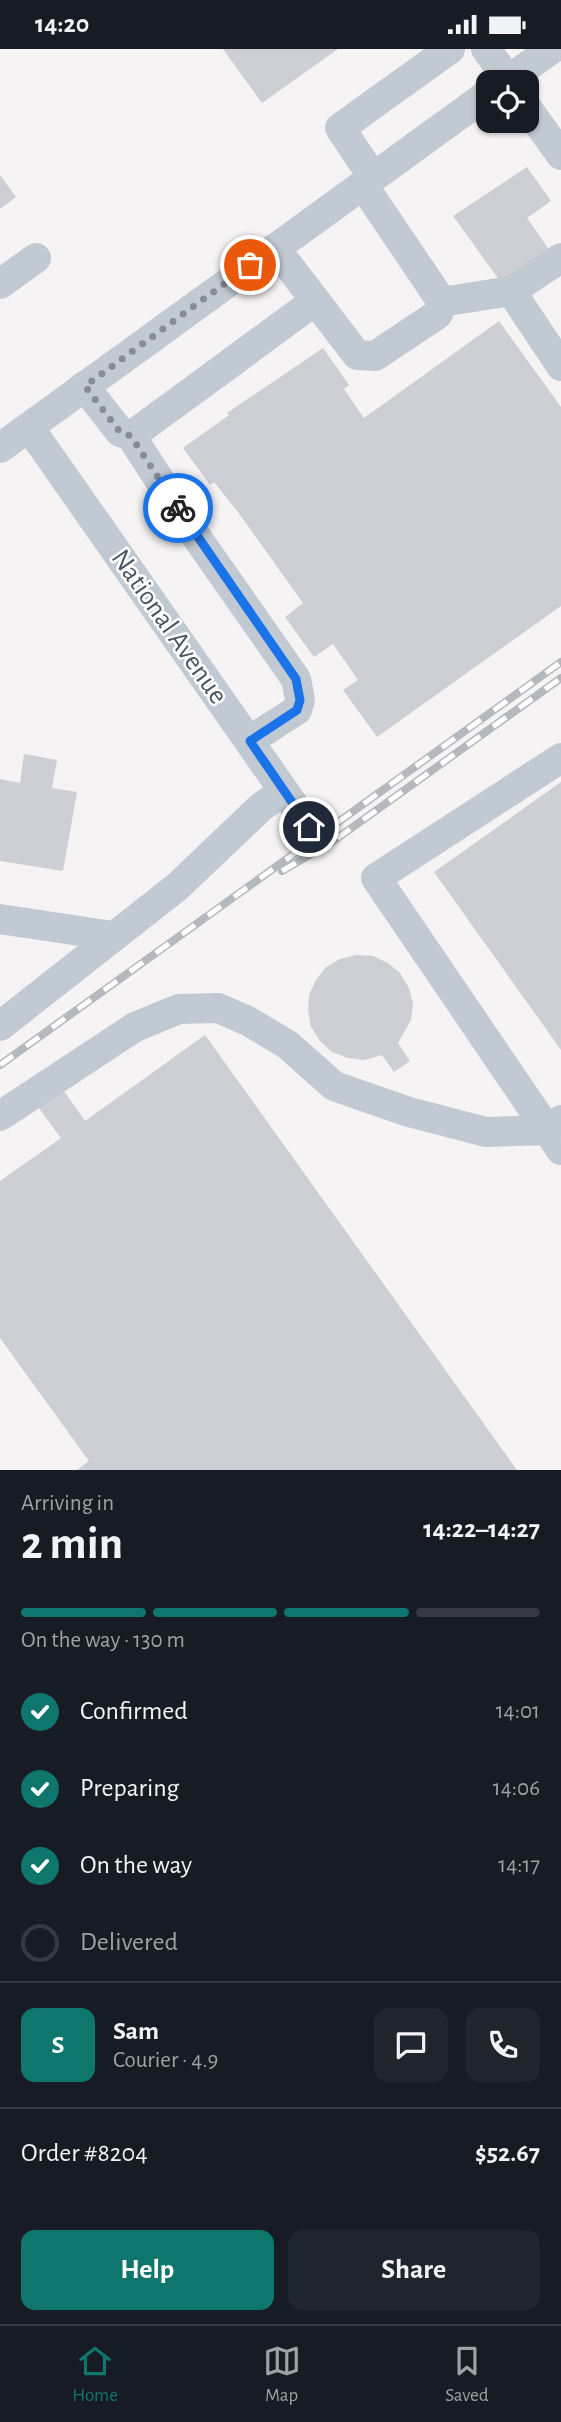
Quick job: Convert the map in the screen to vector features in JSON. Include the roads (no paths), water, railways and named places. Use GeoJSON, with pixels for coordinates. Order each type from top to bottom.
{"type":"FeatureCollection","features":[{"type":"Feature","properties":{"kind":"street"},"geometry":{"type":"LineString","coordinates":[[275,248],[357,355],[375,356],[438,314],[442,302],[368,181],[340,128],[450,49]]}},
{"type":"Feature","properties":{"kind":"street"},"geometry":{"type":"LineString","coordinates":[[486,49],[496,70]]}},
{"type":"Feature","properties":{"kind":"street"},"geometry":{"type":"LineString","coordinates":[[523,70],[552,49]]}},
{"type":"Feature","properties":{"kind":"street"},"geometry":{"type":"LineString","coordinates":[[0,448],[476,104]]}},
{"type":"Feature","properties":{"kind":"street"},"geometry":{"type":"LineString","coordinates":[[539,125],[561,155]]}},
{"type":"Feature","properties":{"kind":"street"},"geometry":{"type":"LineString","coordinates":[[0,284],[36,258]]}},
{"type":"Feature","properties":{"kind":"street"},"geometry":{"type":"LineString","coordinates":[[442,302],[511,291],[561,258]]}},
{"type":"Feature","properties":{"kind":"street"},"geometry":{"type":"LineString","coordinates":[[511,291],[561,366]]}},
{"type":"Feature","properties":{"kind":"street"},"geometry":{"type":"LineString","coordinates":[[131,436],[315,301]]}},
{"type":"Feature","properties":{"kind":"street"},"geometry":{"type":"LineString","coordinates":[[85,386],[120,432],[131,436],[193,532],[296,679],[300,700],[297,710],[250,741]]}},
{"type":"Feature","properties":{"kind":"street","name":"National Avenue"},"geometry":{"type":"LineString","coordinates":[[29,426],[309,827]]}},
{"type":"Feature","properties":{"kind":"street"},"geometry":{"type":"LineString","coordinates":[[556,1133],[376,878],[561,758]]}},
{"type":"Feature","properties":{"kind":"street"},"geometry":{"type":"LineString","coordinates":[[0,1026],[177,887],[261,807],[284,791]]}},
{"type":"Feature","properties":{"kind":"street"},"geometry":{"type":"LineString","coordinates":[[0,919],[113,936]]}},
{"type":"Feature","properties":{"kind":"street"},"geometry":{"type":"LineString","coordinates":[[0,1116],[135,1027],[179,1009],[218,1008],[248,1021],[288,1045],[334,1086],[409,1112],[486,1132],[556,1133]]}},
{"type":"Feature","properties":{"kind":"railway"},"geometry":{"type":"LineString","coordinates":[[0,1065],[561,662]]}},
{"type":"Feature","properties":{"kind":"railway"},"geometry":{"type":"LineString","coordinates":[[282,871],[332,842],[561,678]]}}]}
